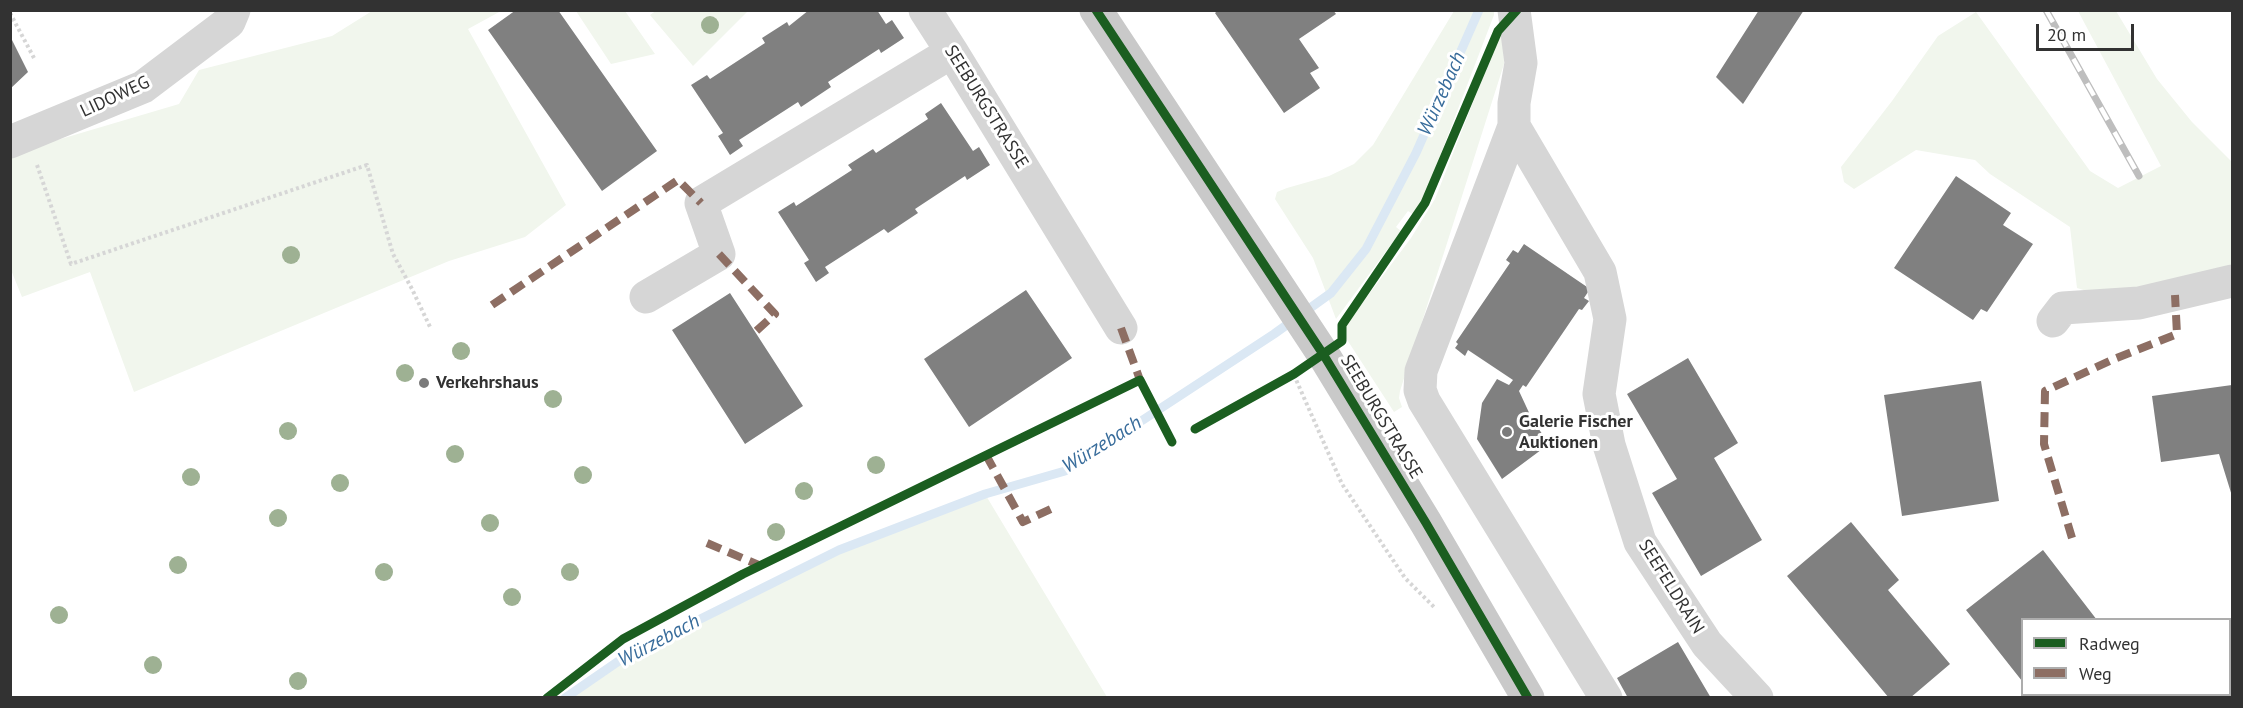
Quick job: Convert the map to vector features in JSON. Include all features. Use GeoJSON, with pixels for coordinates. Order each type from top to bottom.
{"type":"FeatureCollection","features":[{"type":"Feature","properties":{"kind":"main road","name":"SEEBURGSTRASSE"},"geometry":{"type":"LineString","coordinates":[[1096,10],[1361,416],[1528,698]]}},
{"type":"Feature","properties":{"kind":"street","name":"LIDOWEG"},"geometry":{"type":"LineString","coordinates":[[22,148],[143,87],[229,22],[234,10]]}},
{"type":"Feature","properties":{"kind":"street","name":"SEEBURGSTRASSE"},"geometry":{"type":"LineString","coordinates":[[925,10],[1121,328]]}},
{"type":"Feature","properties":{"kind":"street"},"geometry":{"type":"LineString","coordinates":[[1514,10],[1521,63],[1514,103],[1514,126],[1421,371],[1420,390],[1424,401],[1606,698]]}},
{"type":"Feature","properties":{"kind":"street"},"geometry":{"type":"LineString","coordinates":[[646,297],[719,254],[700,203],[952,52]]}},
{"type":"Feature","properties":{"kind":"street","name":"SEEFELDRAIN"},"geometry":{"type":"LineString","coordinates":[[1514,126],[1600,272],[1610,319],[1599,394],[1609,445],[1640,542],[1707,644],[1757,698]]}},
{"type":"Feature","properties":{"kind":"street"},"geometry":{"type":"LineString","coordinates":[[2053,321],[2063,309],[2139,303],[2232,281]]}},
{"type":"Feature","properties":{"kind":"path"},"geometry":{"type":"LineString","coordinates":[[10,12],[34,58]]}},
{"type":"Feature","properties":{"kind":"path"},"geometry":{"type":"LineString","coordinates":[[22,148],[71,264],[367,165],[393,254],[431,329]]}},
{"type":"Feature","properties":{"kind":"path"},"geometry":{"type":"LineString","coordinates":[[1294,374],[1342,484],[1405,578],[1440,613]]}},
{"type":"Feature","properties":{"kind":"shaded area"},"geometry":{"type":"Polygon","coordinates":[[[657,10],[748,11],[693,66],[650,15],[657,10]]]}},
{"type":"Feature","properties":{"kind":"shaded area"},"geometry":{"type":"Polygon","coordinates":[[[372,11],[501,11],[468,29],[566,205],[525,237],[449,261],[134,392],[90,272],[22,297],[11,270],[10,154],[179,104],[199,70],[332,36],[372,11]]]}},
{"type":"Feature","properties":{"kind":"shaded area"},"geometry":{"type":"Polygon","coordinates":[[[576,11],[625,11],[655,54],[611,64],[576,11]]]}},
{"type":"Feature","properties":{"kind":"shaded area"},"geometry":{"type":"Polygon","coordinates":[[[1454,11],[1494,11],[1494,15],[1425,195],[1414,215],[1408,211],[1396,227],[1401,231],[1336,319],[1313,258],[1275,199],[1277,192],[1329,176],[1354,164],[1373,145],[1454,11]]]}},
{"type":"Feature","properties":{"kind":"shaded area"},"geometry":{"type":"Polygon","coordinates":[[[2078,11],[2116,11],[2157,79],[2192,122],[2232,162],[2232,269],[2109,298],[2077,288],[2070,227],[1990,174],[1975,160],[1916,150],[1854,189],[1844,182],[1841,167],[1938,36],[1976,12],[2090,171],[2118,188],[2161,166],[2078,11]]]}},
{"type":"Feature","properties":{"kind":"shaded area"},"geometry":{"type":"Polygon","coordinates":[[[1503,30],[1504,64],[1400,391],[1399,398],[1402,407],[1394,412],[1344,335],[1346,325],[1411,238],[1435,199],[1503,30]]]}},
{"type":"Feature","properties":{"kind":"shaded area"},"geometry":{"type":"Polygon","coordinates":[[[985,494],[1107,697],[565,697],[626,656],[839,550],[985,494]]]}},
{"type":"Feature","properties":{"kind":"building"},"geometry":{"type":"Polygon","coordinates":[[[516,10],[558,10],[657,151],[602,191],[488,30],[516,10]]]}},
{"type":"Feature","properties":{"kind":"building"},"geometry":{"type":"Polygon","coordinates":[[[809,10],[877,10],[886,24],[892,20],[904,38],[881,53],[879,49],[828,82],[831,87],[801,107],[798,102],[739,140],[743,146],[730,155],[718,136],[723,133],[691,85],[707,75],[710,79],[765,43],[762,38],[787,22],[789,26],[809,10]]]}},
{"type":"Feature","properties":{"kind":"building"},"geometry":{"type":"Polygon","coordinates":[[[1218,10],[1333,10],[1336,14],[1299,39],[1319,68],[1310,73],[1320,88],[1284,113],[1215,13],[1218,10]]]}},
{"type":"Feature","properties":{"kind":"building"},"geometry":{"type":"Polygon","coordinates":[[[1759,10],[1804,10],[1743,104],[1716,77],[1759,10]]]}},
{"type":"Feature","properties":{"kind":"building"},"geometry":{"type":"Polygon","coordinates":[[[10,36],[28,72],[10,89],[10,36]]]}},
{"type":"Feature","properties":{"kind":"building"},"geometry":{"type":"Polygon","coordinates":[[[941,103],[973,151],[979,147],[990,165],[967,180],[965,176],[915,209],[918,213],[888,233],[884,229],[825,267],[829,273],[816,282],[804,263],[809,260],[778,212],[794,202],[796,206],[852,170],[848,165],[873,149],[876,153],[928,119],[925,114],[941,103]]]}},
{"type":"Feature","properties":{"kind":"building"},"geometry":{"type":"Polygon","coordinates":[[[1956,176],[2011,213],[2003,225],[2033,244],[1987,312],[1981,309],[1973,320],[1894,268],[1956,176]]]}},
{"type":"Feature","properties":{"kind":"building"},"geometry":{"type":"Polygon","coordinates":[[[1524,244],[1590,289],[1584,298],[1589,301],[1582,310],[1579,309],[1526,387],[1523,385],[1519,391],[1532,419],[1549,444],[1502,479],[1477,439],[1482,403],[1497,379],[1509,385],[1513,380],[1468,350],[1465,356],[1455,348],[1458,344],[1456,342],[1510,263],[1506,260],[1513,250],[1518,253],[1524,244]]]}},
{"type":"Feature","properties":{"kind":"building"},"geometry":{"type":"Polygon","coordinates":[[[1026,290],[1072,358],[969,427],[924,359],[1026,290]]]}},
{"type":"Feature","properties":{"kind":"building"},"geometry":{"type":"Polygon","coordinates":[[[730,293],[803,406],[745,444],[672,330],[730,293]]]}},
{"type":"Feature","properties":{"kind":"building"},"geometry":{"type":"Polygon","coordinates":[[[1688,358],[1738,443],[1714,458],[1762,540],[1701,576],[1652,493],[1677,479],[1627,394],[1688,358]]]}},
{"type":"Feature","properties":{"kind":"building"},"geometry":{"type":"Polygon","coordinates":[[[1981,381],[1999,501],[1902,516],[1884,395],[1981,381]]]}},
{"type":"Feature","properties":{"kind":"building"},"geometry":{"type":"Polygon","coordinates":[[[2232,385],[2232,496],[2219,454],[2161,462],[2152,396],[2232,385]]]}},
{"type":"Feature","properties":{"kind":"building"},"geometry":{"type":"Polygon","coordinates":[[[1851,522],[1899,580],[1888,590],[1950,664],[1910,698],[1889,698],[1787,576],[1851,522]]]}},
{"type":"Feature","properties":{"kind":"building"},"geometry":{"type":"Polygon","coordinates":[[[2043,550],[2095,618],[2021,618],[2021,680],[1966,610],[2043,550]]]}},
{"type":"Feature","properties":{"kind":"building"},"geometry":{"type":"Polygon","coordinates":[[[1678,642],[1711,698],[1628,698],[1617,678],[1678,642]]]}},
{"type":"Feature","properties":{"kind":"waterway","name":"Würzebach"},"geometry":{"type":"LineString","coordinates":[[565,698],[626,656],[839,550],[985,494],[1065,471],[1274,334],[1331,293],[1366,249],[1416,153],[1479,10]]}},
{"type":"Feature","properties":{"kind":"railway"},"geometry":{"type":"LineString","coordinates":[[2046,10],[2139,176]]}},
{"type":"Feature","properties":{"kind":"marked path"},"geometry":{"type":"LineString","coordinates":[[492,305],[678,180],[701,203]]}},
{"type":"Feature","properties":{"kind":"marked path"},"geometry":{"type":"LineString","coordinates":[[719,254],[775,314],[755,332]]}},
{"type":"Feature","properties":{"kind":"marked path"},"geometry":{"type":"LineString","coordinates":[[2072,538],[2044,444],[2045,391],[2114,359],[2177,334],[2175,295]]}},
{"type":"Feature","properties":{"kind":"marked path"},"geometry":{"type":"LineString","coordinates":[[1121,328],[1140,380]]}},
{"type":"Feature","properties":{"kind":"marked path"},"geometry":{"type":"LineString","coordinates":[[986,455],[1023,522],[1053,508]]}},
{"type":"Feature","properties":{"kind":"marked path"},"geometry":{"type":"LineString","coordinates":[[707,543],[761,566]]}},
{"type":"Feature","properties":{"kind":"cycle path"},"geometry":{"type":"LineString","coordinates":[[1096,10],[1323,354],[1426,523],[1528,698]]}},
{"type":"Feature","properties":{"kind":"cycle path"},"geometry":{"type":"LineString","coordinates":[[1195,429],[1294,374],[1342,341],[1342,325],[1425,203],[1498,31],[1517,10]]}},
{"type":"Feature","properties":{"kind":"cycle path"},"geometry":{"type":"LineString","coordinates":[[547,698],[623,639],[743,574],[1140,380],[1172,442]]}},
{"type":"Feature","properties":{"kind":"place","name":"Verkehrshaus"},"geometry":{"type":"Point","coordinates":[424,383]}},
{"type":"Feature","properties":{"kind":"place","name":"Galerie Fischer Auktionen"},"geometry":{"type":"Point","coordinates":[1507,432]}}]}
